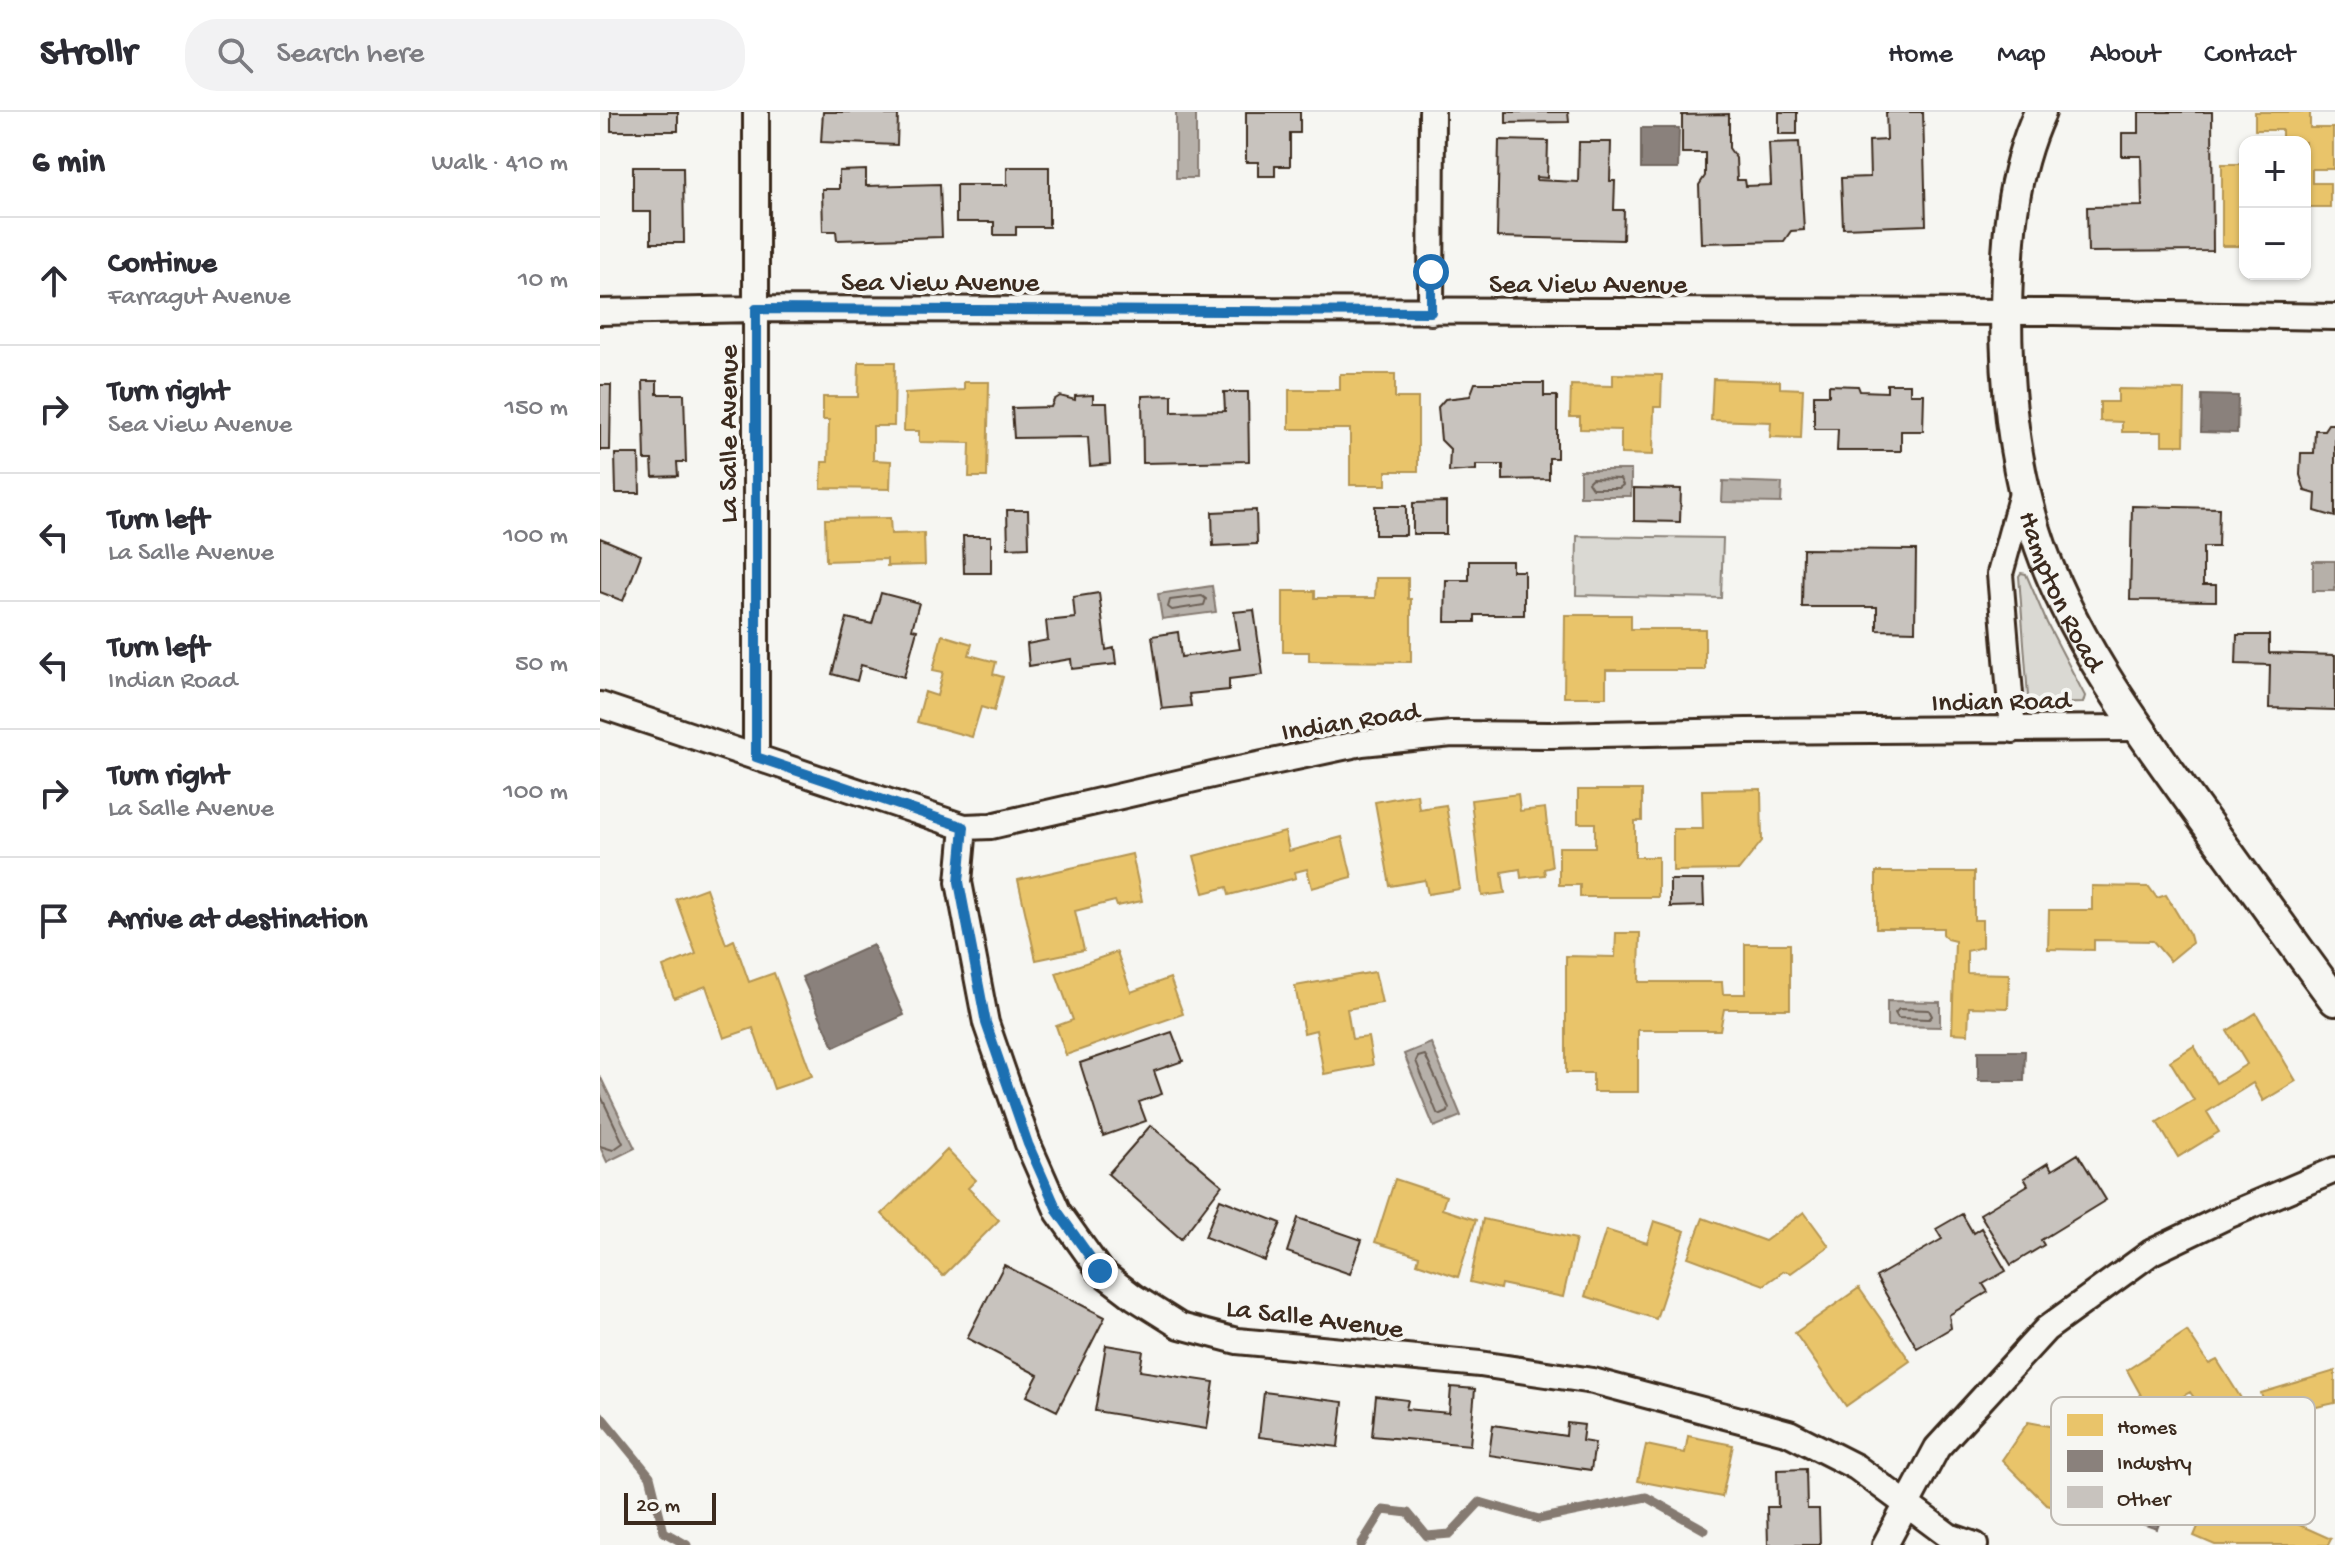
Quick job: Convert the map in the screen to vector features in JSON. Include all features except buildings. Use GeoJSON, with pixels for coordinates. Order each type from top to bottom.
{"type":"FeatureCollection","features":[{"type":"Feature","properties":{"kind":"street","name":"La Salle Avenue"},"geometry":{"type":"LineString","coordinates":[[756,112],[756,757]]}},
{"type":"Feature","properties":{"kind":"street"},"geometry":{"type":"LineString","coordinates":[[1431,312],[1432,112]]}},
{"type":"Feature","properties":{"kind":"street","name":"Hampton Road"},"geometry":{"type":"LineString","coordinates":[[2040,112],[2017,172],[2008,226],[2006,312],[2009,402],[2023,490],[2051,574],[2093,656],[2137,728],[2335,1000]]}},
{"type":"Feature","properties":{"kind":"street","name":"Sea View Avenue"},"geometry":{"type":"LineString","coordinates":[[600,312],[756,309],[2006,312],[2335,317]]}},
{"type":"Feature","properties":{"kind":"street"},"geometry":{"type":"LineString","coordinates":[[2013,730],[2000,574],[2023,490]]}},
{"type":"Feature","properties":{"kind":"street","name":"Indian Road"},"geometry":{"type":"LineString","coordinates":[[600,705],[964,827],[991,826],[1362,743],[1452,734],[2137,728]]}},
{"type":"Feature","properties":{"kind":"street","name":"La Salle Avenue"},"geometry":{"type":"LineString","coordinates":[[964,827],[959,882],[986,1023],[1028,1144],[1058,1212],[1100,1271],[1134,1297],[1180,1326],[1237,1341],[1480,1364],[1593,1381],[1789,1433],[1856,1467],[1949,1536],[1975,1545]]}},
{"type":"Feature","properties":{"kind":"street"},"geometry":{"type":"LineString","coordinates":[[1885,1545],[1937,1448],[2046,1329],[2152,1252],[2335,1170]]}},
{"type":"Feature","properties":{"kind":"shaded area"},"geometry":{"type":"Polygon","coordinates":[[[1577,536],[1723,538],[1721,598],[1576,595],[1577,536]]]}},
{"type":"Feature","properties":{"kind":"shaded area"},"geometry":{"type":"Polygon","coordinates":[[[2021,573],[2026,574],[2047,623],[2085,696],[2083,703],[2039,704],[2028,697],[2021,573]]]}},
{"type":"Feature","properties":{"kind":"water"},"geometry":{"type":"Polygon","coordinates":[[[1176,112],[1196,112],[1196,178],[1176,178],[1176,112]]]}},
{"type":"Feature","properties":{"kind":"water"},"geometry":{"type":"Polygon","coordinates":[[[1580,470],[1631,470],[1631,496],[1580,496],[1580,470]]]}},
{"type":"Feature","properties":{"kind":"water"},"geometry":{"type":"Polygon","coordinates":[[[1723,481],[1782,483],[1781,503],[1722,502],[1723,481]]]}},
{"type":"Feature","properties":{"kind":"water"},"geometry":{"type":"Polygon","coordinates":[[[2313,561],[2335,561],[2335,591],[2313,591],[2313,561]]]}},
{"type":"Feature","properties":{"kind":"water"},"geometry":{"type":"Polygon","coordinates":[[[1212,586],[1216,612],[1162,619],[1158,594],[1212,586]]]}},
{"type":"Feature","properties":{"kind":"water"},"geometry":{"type":"Polygon","coordinates":[[[1887,1001],[1940,1002],[1940,1027],[1887,1026],[1887,1001]]]}},
{"type":"Feature","properties":{"kind":"water"},"geometry":{"type":"Polygon","coordinates":[[[1431,1043],[1461,1116],[1434,1127],[1404,1054],[1431,1043]]]}},
{"type":"Feature","properties":{"kind":"water"},"geometry":{"type":"Polygon","coordinates":[[[600,1076],[635,1148],[607,1162],[600,1147],[600,1076]]]}},
{"type":"Feature","properties":{"kind":"waterway"},"geometry":{"type":"LineString","coordinates":[[600,1415],[650,1476],[664,1532],[687,1545]]}},
{"type":"Feature","properties":{"kind":"waterway"},"geometry":{"type":"LineString","coordinates":[[1361,1545],[1383,1510],[1408,1513],[1427,1536],[1450,1534],[1480,1502],[1539,1519],[1646,1497],[1705,1530]]}},
{"type":"Feature","properties":{"kind":"route"},"geometry":{"type":"LineString","coordinates":[[1100,1271],[1058,1212],[1028,1144],[986,1023],[959,882],[964,827],[756,757],[756,309],[1431,312],[1431,272]]}}]}
